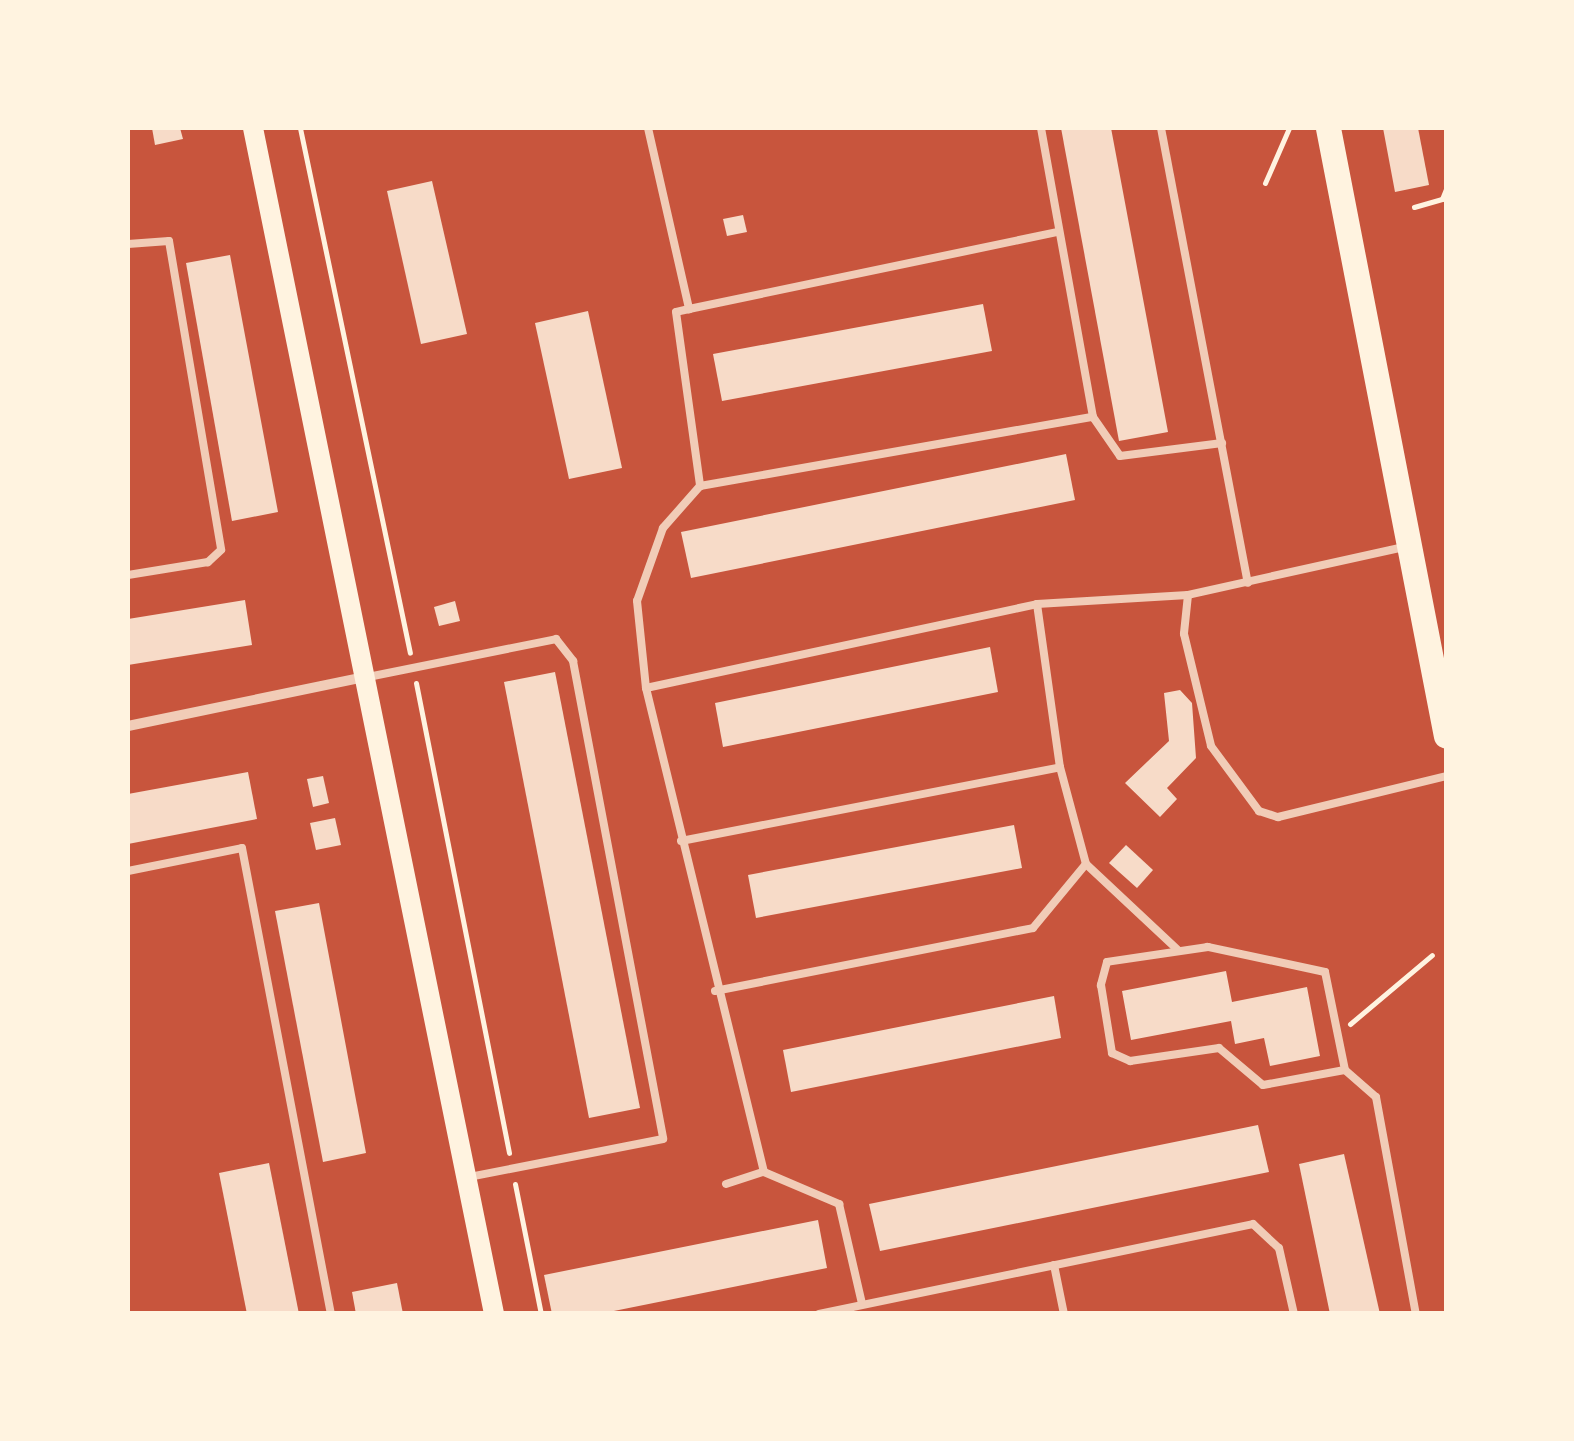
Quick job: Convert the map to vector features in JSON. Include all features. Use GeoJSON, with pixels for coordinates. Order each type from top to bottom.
{"type":"FeatureCollection","features":[{"type":"Feature","properties":{"kind":"highway"},"geometry":{"type":"LineString","coordinates":[[1328,128],[1446,736]]}},
{"type":"Feature","properties":{"kind":"main road"},"geometry":{"type":"LineString","coordinates":[[258,128],[364,678],[494,1314]]}},
{"type":"Feature","properties":{"kind":"street"},"geometry":{"type":"LineString","coordinates":[[128,726],[364,678]]}},
{"type":"Feature","properties":{"kind":"lane"},"geometry":{"type":"LineString","coordinates":[[648,128],[689,309]]}},
{"type":"Feature","properties":{"kind":"lane"},"geometry":{"type":"LineString","coordinates":[[1041,128],[1093,418],[1120,456],[1222,444]]}},
{"type":"Feature","properties":{"kind":"lane"},"geometry":{"type":"LineString","coordinates":[[1161,128],[1248,583]]}},
{"type":"Feature","properties":{"kind":"lane"},"geometry":{"type":"LineString","coordinates":[[700,486],[676,312],[1060,232]]}},
{"type":"Feature","properties":{"kind":"lane"},"geometry":{"type":"LineString","coordinates":[[128,244],[169,240],[221,550],[208,562],[128,575]]}},
{"type":"Feature","properties":{"kind":"lane"},"geometry":{"type":"LineString","coordinates":[[764,1172],[716,991],[646,688],[636,601],[662,528],[700,486],[1093,418]]}},
{"type":"Feature","properties":{"kind":"lane"},"geometry":{"type":"LineString","coordinates":[[646,688],[1038,604],[1188,595],[1408,546]]}},
{"type":"Feature","properties":{"kind":"lane"},"geometry":{"type":"LineString","coordinates":[[1188,595],[1184,634],[1211,746],[1259,811],[1278,817],[1446,776]]}},
{"type":"Feature","properties":{"kind":"lane"},"geometry":{"type":"LineString","coordinates":[[1038,604],[1060,766],[1086,864],[1178,950]]}},
{"type":"Feature","properties":{"kind":"lane"},"geometry":{"type":"LineString","coordinates":[[364,678],[556,639],[573,661],[663,1138],[466,1178]]}},
{"type":"Feature","properties":{"kind":"lane"},"geometry":{"type":"LineString","coordinates":[[681,841],[1060,766]]}},
{"type":"Feature","properties":{"kind":"lane"},"geometry":{"type":"LineString","coordinates":[[128,871],[242,848],[331,1314]]}},
{"type":"Feature","properties":{"kind":"lane"},"geometry":{"type":"LineString","coordinates":[[716,991],[1034,928],[1086,864]]}},
{"type":"Feature","properties":{"kind":"lane"},"geometry":{"type":"LineString","coordinates":[[1346,1070],[1263,1085],[1220,1048],[1130,1061],[1112,1052],[1101,985],[1107,962],[1208,947],[1325,972],[1346,1070],[1376,1096],[1416,1314]]}},
{"type":"Feature","properties":{"kind":"lane"},"geometry":{"type":"LineString","coordinates":[[726,1184],[764,1172],[838,1204],[862,1304]]}},
{"type":"Feature","properties":{"kind":"lane"},"geometry":{"type":"LineString","coordinates":[[819,1314],[1253,1224],[1278,1248],[1294,1314]]}},
{"type":"Feature","properties":{"kind":"lane"},"geometry":{"type":"LineString","coordinates":[[1054,1265],[1064,1314]]}},
{"type":"Feature","properties":{"kind":"path"},"geometry":{"type":"LineString","coordinates":[[300,128],[542,1314]]}},
{"type":"Feature","properties":{"kind":"path"},"geometry":{"type":"LineString","coordinates":[[1266,183],[1289,128]]}},
{"type":"Feature","properties":{"kind":"path"},"geometry":{"type":"LineString","coordinates":[[1414,208],[1442,199],[1446,189]]}},
{"type":"Feature","properties":{"kind":"path"},"geometry":{"type":"LineString","coordinates":[[1340,1032],[1432,955]]}},
{"type":"Feature","properties":{"kind":"building"},"geometry":{"type":"Polygon","coordinates":[[[152,128],[180,128],[183,139],[155,145],[152,128]]]}},
{"type":"Feature","properties":{"kind":"building"},"geometry":{"type":"Polygon","coordinates":[[[1061,128],[1111,128],[1168,432],[1119,441],[1061,128]]]}},
{"type":"Feature","properties":{"kind":"building"},"geometry":{"type":"Polygon","coordinates":[[[1383,128],[1418,128],[1429,185],[1395,192],[1383,128]]]}},
{"type":"Feature","properties":{"kind":"building"},"geometry":{"type":"Polygon","coordinates":[[[432,181],[467,334],[421,344],[387,191],[432,181]]]}},
{"type":"Feature","properties":{"kind":"building"},"geometry":{"type":"Polygon","coordinates":[[[743,215],[747,232],[727,236],[723,219],[743,215]]]}},
{"type":"Feature","properties":{"kind":"building"},"geometry":{"type":"Polygon","coordinates":[[[230,255],[278,512],[232,521],[186,263],[230,255]]]}},
{"type":"Feature","properties":{"kind":"building"},"geometry":{"type":"Polygon","coordinates":[[[983,304],[992,351],[722,401],[713,354],[983,304]]]}},
{"type":"Feature","properties":{"kind":"building"},"geometry":{"type":"Polygon","coordinates":[[[588,311],[622,468],[569,479],[535,323],[588,311]]]}},
{"type":"Feature","properties":{"kind":"building"},"geometry":{"type":"Polygon","coordinates":[[[1066,454],[1075,500],[691,578],[681,532],[1066,454]]]}},
{"type":"Feature","properties":{"kind":"building"},"geometry":{"type":"Polygon","coordinates":[[[245,600],[252,645],[128,665],[128,619],[245,600]]]}},
{"type":"Feature","properties":{"kind":"building"},"geometry":{"type":"Polygon","coordinates":[[[455,601],[460,621],[439,626],[434,607],[455,601]]]}},
{"type":"Feature","properties":{"kind":"building"},"geometry":{"type":"Polygon","coordinates":[[[990,647],[998,692],[723,747],[715,703],[990,647]]]}},
{"type":"Feature","properties":{"kind":"building"},"geometry":{"type":"Polygon","coordinates":[[[555,672],[640,1108],[589,1118],[504,682],[555,672]]]}},
{"type":"Feature","properties":{"kind":"building"},"geometry":{"type":"Polygon","coordinates":[[[1180,690],[1192,703],[1196,758],[1167,788],[1177,799],[1160,817],[1125,783],[1169,741],[1164,693],[1180,690]]]}},
{"type":"Feature","properties":{"kind":"building"},"geometry":{"type":"Polygon","coordinates":[[[248,772],[257,819],[128,844],[128,794],[248,772]]]}},
{"type":"Feature","properties":{"kind":"building"},"geometry":{"type":"Polygon","coordinates":[[[323,776],[329,803],[313,807],[307,779],[323,776]]]}},
{"type":"Feature","properties":{"kind":"building"},"geometry":{"type":"Polygon","coordinates":[[[335,818],[341,845],[316,850],[310,823],[335,818]]]}},
{"type":"Feature","properties":{"kind":"building"},"geometry":{"type":"Polygon","coordinates":[[[1014,825],[1022,868],[756,918],[748,875],[1014,825]]]}},
{"type":"Feature","properties":{"kind":"building"},"geometry":{"type":"Polygon","coordinates":[[[1126,845],[1153,870],[1137,888],[1109,863],[1126,845]]]}},
{"type":"Feature","properties":{"kind":"building"},"geometry":{"type":"Polygon","coordinates":[[[319,903],[366,1153],[323,1162],[275,911],[319,903]]]}},
{"type":"Feature","properties":{"kind":"building"},"geometry":{"type":"Polygon","coordinates":[[[1226,971],[1232,1002],[1307,987],[1320,1056],[1270,1066],[1264,1038],[1235,1044],[1231,1021],[1131,1040],[1122,991],[1226,971]]]}},
{"type":"Feature","properties":{"kind":"building"},"geometry":{"type":"Polygon","coordinates":[[[1054,996],[1061,1038],[791,1092],[783,1050],[1054,996]]]}},
{"type":"Feature","properties":{"kind":"building"},"geometry":{"type":"Polygon","coordinates":[[[1258,1125],[1269,1172],[880,1251],[869,1204],[1258,1125]]]}},
{"type":"Feature","properties":{"kind":"building"},"geometry":{"type":"Polygon","coordinates":[[[1344,1154],[1380,1314],[1330,1314],[1299,1164],[1344,1154]]]}},
{"type":"Feature","properties":{"kind":"building"},"geometry":{"type":"Polygon","coordinates":[[[269,1163],[299,1314],[247,1314],[219,1173],[269,1163]]]}},
{"type":"Feature","properties":{"kind":"building"},"geometry":{"type":"Polygon","coordinates":[[[818,1220],[827,1268],[599,1314],[552,1314],[544,1275],[818,1220]]]}},
{"type":"Feature","properties":{"kind":"building"},"geometry":{"type":"Polygon","coordinates":[[[397,1283],[403,1314],[356,1314],[352,1292],[397,1283]]]}}]}
